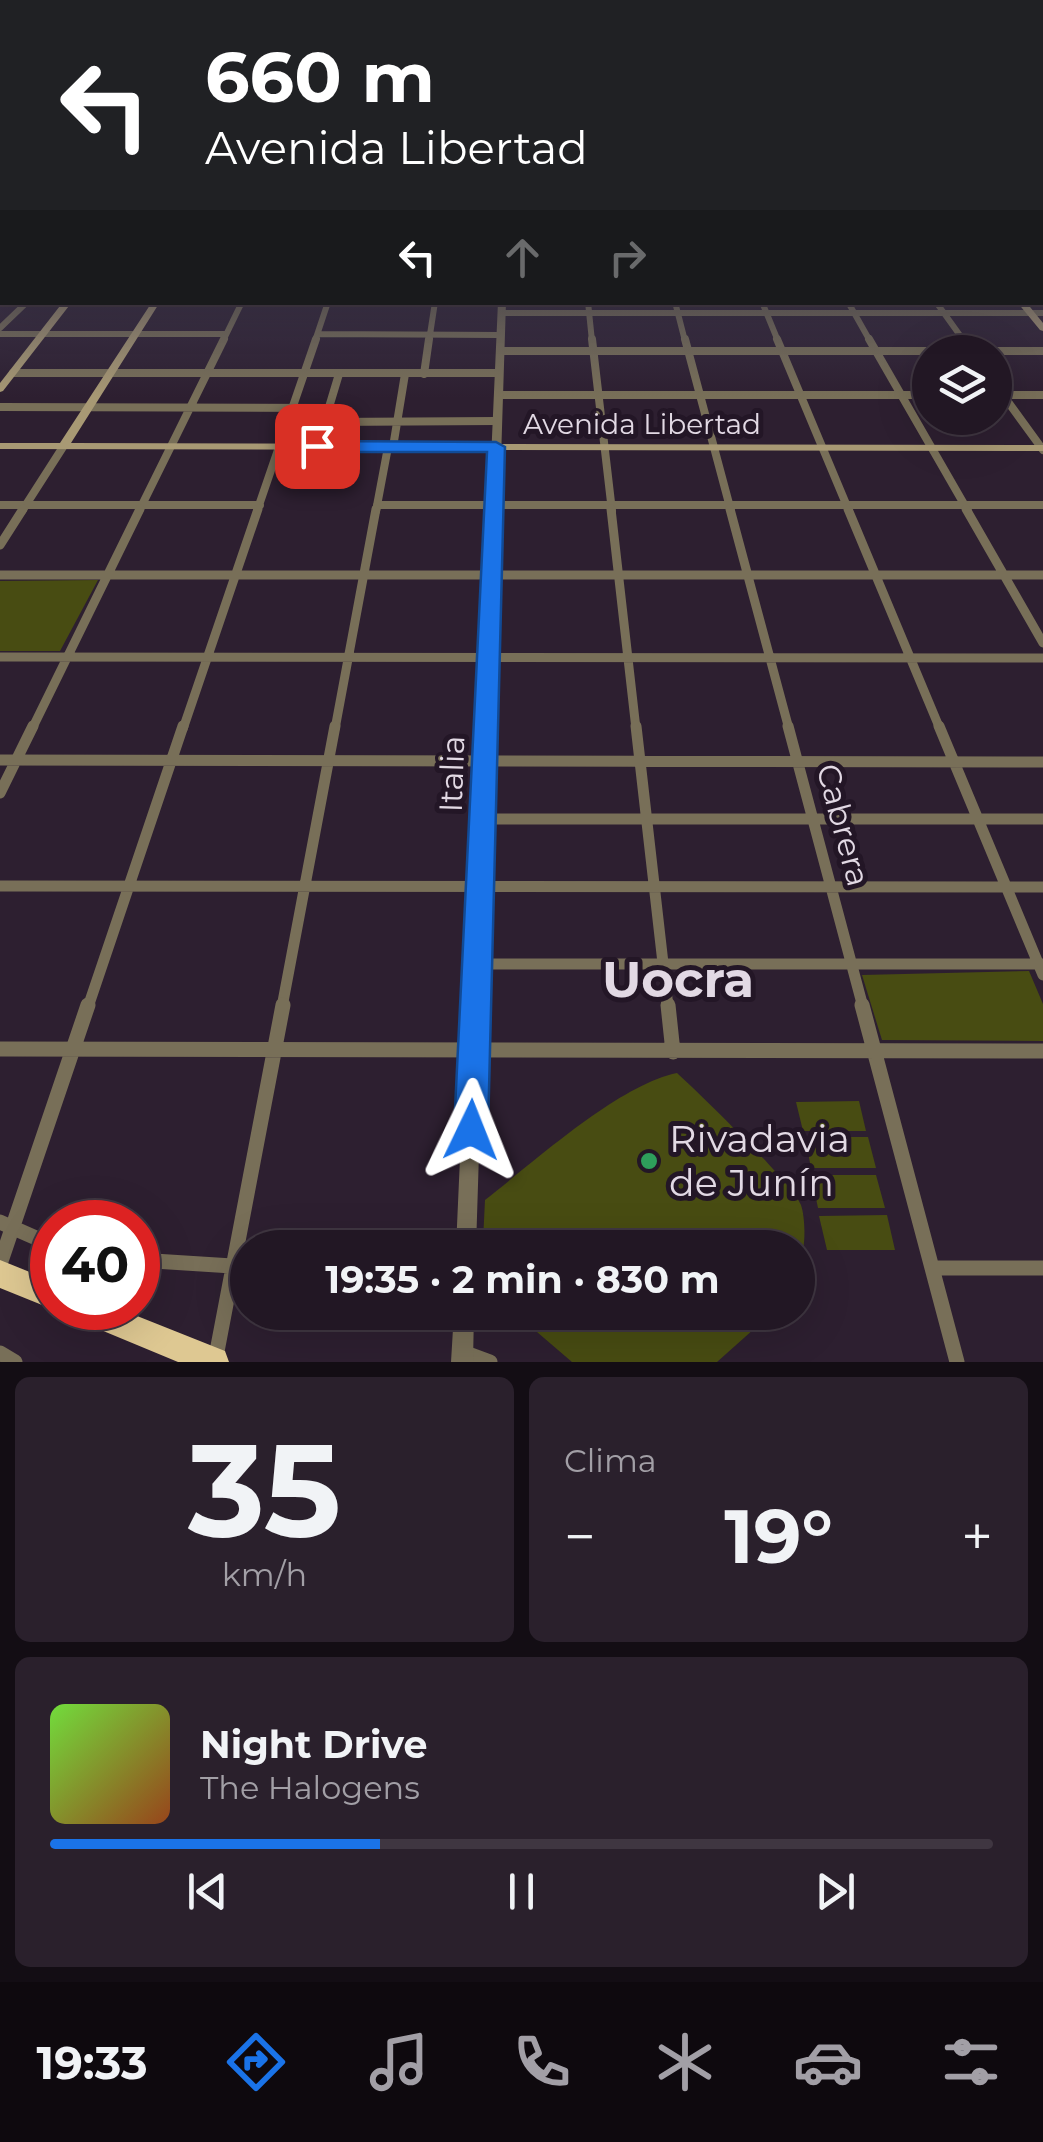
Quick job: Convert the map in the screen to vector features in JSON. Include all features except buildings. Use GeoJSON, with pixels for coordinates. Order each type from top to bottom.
{"type":"FeatureCollection","features":[{"type":"Feature","properties":{"kind":"highway"},"geometry":{"type":"LineString","coordinates":[[0,1274],[30,1286]]}},
{"type":"Feature","properties":{"kind":"highway"},"geometry":{"type":"LineString","coordinates":[[128,1330],[180,1355],[214,1362]]}},
{"type":"Feature","properties":{"kind":"main road"},"geometry":{"type":"LineString","coordinates":[[0,389],[66,305]]}},
{"type":"Feature","properties":{"kind":"main road"},"geometry":{"type":"LineString","coordinates":[[63,446],[154,305]]}},
{"type":"Feature","properties":{"kind":"main road"},"geometry":{"type":"LineString","coordinates":[[1023,305],[1043,328]]}},
{"type":"Feature","properties":{"kind":"main road","name":"Avenida Libertad"},"geometry":{"type":"LineString","coordinates":[[0,446],[1042,449]]}},
{"type":"Feature","properties":{"kind":"street"},"geometry":{"type":"LineString","coordinates":[[0,331],[24,305]]}},
{"type":"Feature","properties":{"kind":"street"},"geometry":{"type":"LineString","coordinates":[[0,793],[240,305]]}},
{"type":"Feature","properties":{"kind":"street"},"geometry":{"type":"LineString","coordinates":[[0,1264],[6,1226],[74,1051],[327,305]]}},
{"type":"Feature","properties":{"kind":"street"},"geometry":{"type":"LineString","coordinates":[[424,374],[435,305]]}},
{"type":"Feature","properties":{"kind":"street"},"geometry":{"type":"LineString","coordinates":[[457,305],[678,313],[1043,313]]}},
{"type":"Feature","properties":{"kind":"street","name":"Cabrera"},"geometry":{"type":"LineString","coordinates":[[676,305],[957,1362]]}},
{"type":"Feature","properties":{"kind":"street"},"geometry":{"type":"LineString","coordinates":[[477,964],[1042,968],[763,305]]}},
{"type":"Feature","properties":{"kind":"street"},"geometry":{"type":"LineString","coordinates":[[850,305],[1043,643]]}},
{"type":"Feature","properties":{"kind":"street"},"geometry":{"type":"LineString","coordinates":[[938,305],[960,335]]}},
{"type":"Feature","properties":{"kind":"street","name":"Italia"},"geometry":{"type":"LineString","coordinates":[[467,1230],[501,307]]}},
{"type":"Feature","properties":{"kind":"street"},"geometry":{"type":"LineString","coordinates":[[589,308],[643,758],[673,1052]]}},
{"type":"Feature","properties":{"kind":"street"},"geometry":{"type":"LineString","coordinates":[[0,331],[43,335],[226,334]]}},
{"type":"Feature","properties":{"kind":"street"},"geometry":{"type":"LineString","coordinates":[[318,334],[500,334]]}},
{"type":"Feature","properties":{"kind":"street"},"geometry":{"type":"LineString","coordinates":[[500,351],[912,351]]}},
{"type":"Feature","properties":{"kind":"street"},"geometry":{"type":"LineString","coordinates":[[1012,351],[1043,351]]}},
{"type":"Feature","properties":{"kind":"street"},"geometry":{"type":"LineString","coordinates":[[317,446],[339,374]]}},
{"type":"Feature","properties":{"kind":"street"},"geometry":{"type":"LineString","coordinates":[[247,1230],[274,1051],[405,374]]}},
{"type":"Feature","properties":{"kind":"street"},"geometry":{"type":"LineString","coordinates":[[8,375],[499,374]]}},
{"type":"Feature","properties":{"kind":"street"},"geometry":{"type":"LineString","coordinates":[[498,395],[912,395]]}},
{"type":"Feature","properties":{"kind":"street"},"geometry":{"type":"LineString","coordinates":[[1012,395],[1043,395]]}},
{"type":"Feature","properties":{"kind":"street"},"geometry":{"type":"LineString","coordinates":[[0,408],[329,408]]}},
{"type":"Feature","properties":{"kind":"street"},"geometry":{"type":"LineString","coordinates":[[1012,411],[1042,449]]}},
{"type":"Feature","properties":{"kind":"street"},"geometry":{"type":"LineString","coordinates":[[325,422],[497,421]]}},
{"type":"Feature","properties":{"kind":"street"},"geometry":{"type":"LineString","coordinates":[[0,544],[63,446]]}},
{"type":"Feature","properties":{"kind":"street"},"geometry":{"type":"LineString","coordinates":[[378,504],[1043,505]]}},
{"type":"Feature","properties":{"kind":"street"},"geometry":{"type":"LineString","coordinates":[[0,505],[260,506]]}},
{"type":"Feature","properties":{"kind":"street"},"geometry":{"type":"LineString","coordinates":[[0,575],[1043,575]]}},
{"type":"Feature","properties":{"kind":"street"},"geometry":{"type":"LineString","coordinates":[[0,657],[1043,658]]}},
{"type":"Feature","properties":{"kind":"street"},"geometry":{"type":"LineString","coordinates":[[0,760],[643,758],[1043,762]]}},
{"type":"Feature","properties":{"kind":"street"},"geometry":{"type":"LineString","coordinates":[[483,819],[1043,820]]}},
{"type":"Feature","properties":{"kind":"street"},"geometry":{"type":"LineString","coordinates":[[0,886],[1043,887]]}},
{"type":"Feature","properties":{"kind":"street"},"geometry":{"type":"LineString","coordinates":[[0,1049],[1043,1051]]}},
{"type":"Feature","properties":{"kind":"street"},"geometry":{"type":"LineString","coordinates":[[6,1226],[30,1236]]}},
{"type":"Feature","properties":{"kind":"street"},"geometry":{"type":"LineString","coordinates":[[160,1261],[230,1266]]}},
{"type":"Feature","properties":{"kind":"street"},"geometry":{"type":"LineString","coordinates":[[932,1268],[1043,1268]]}},
{"type":"Feature","properties":{"kind":"street"},"geometry":{"type":"LineString","coordinates":[[214,1362],[230,1306]]}},
{"type":"Feature","properties":{"kind":"street"},"geometry":{"type":"LineString","coordinates":[[463,1330],[462,1357],[490,1362]]}},
{"type":"Feature","properties":{"kind":"street"},"geometry":{"type":"LineString","coordinates":[[0,1353],[15,1362]]}},
{"type":"Feature","properties":{"kind":"green space"},"geometry":{"type":"Polygon","coordinates":[[[98,580],[60,651],[0,651],[0,581],[98,580]]]}},
{"type":"Feature","properties":{"kind":"green space"},"geometry":{"type":"Polygon","coordinates":[[[1029,971],[1043,1004],[1043,1041],[882,1040],[862,975],[1029,971]]]}},
{"type":"Feature","properties":{"kind":"green space","name":"Rivadavia de Junín"},"geometry":{"type":"Polygon","coordinates":[[[677,1073],[724,1118],[794,1194],[801,1205],[804,1230],[484,1230],[485,1200],[603,1108],[654,1080],[677,1073]]]}},
{"type":"Feature","properties":{"kind":"green space"},"geometry":{"type":"Polygon","coordinates":[[[859,1101],[866,1131],[803,1131],[796,1102],[859,1101]]]}},
{"type":"Feature","properties":{"kind":"green space"},"geometry":{"type":"Polygon","coordinates":[[[805,1137],[868,1137],[876,1168],[811,1168],[805,1137]]]}},
{"type":"Feature","properties":{"kind":"green space"},"geometry":{"type":"Polygon","coordinates":[[[811,1175],[876,1175],[885,1208],[818,1208],[811,1175]]]}},
{"type":"Feature","properties":{"kind":"green space"},"geometry":{"type":"Polygon","coordinates":[[[887,1215],[895,1250],[827,1250],[819,1216],[887,1215]]]}},
{"type":"Feature","properties":{"kind":"green space"},"geometry":{"type":"Polygon","coordinates":[[[535,1330],[753,1330],[717,1362],[572,1362],[535,1330]]]}},
{"type":"Feature","properties":{"kind":"place","name":"Rivadavia de Junín"},"geometry":{"type":"Point","coordinates":[649,1161]}},
{"type":"Feature","properties":{"kind":"district","name":"Uocra"},"geometry":{"type":"Point","coordinates":[678,979]}},
{"type":"Feature","properties":{"kind":"route"},"geometry":{"type":"LineString","coordinates":[[317,446],[496,447],[471,1130]]}}]}
